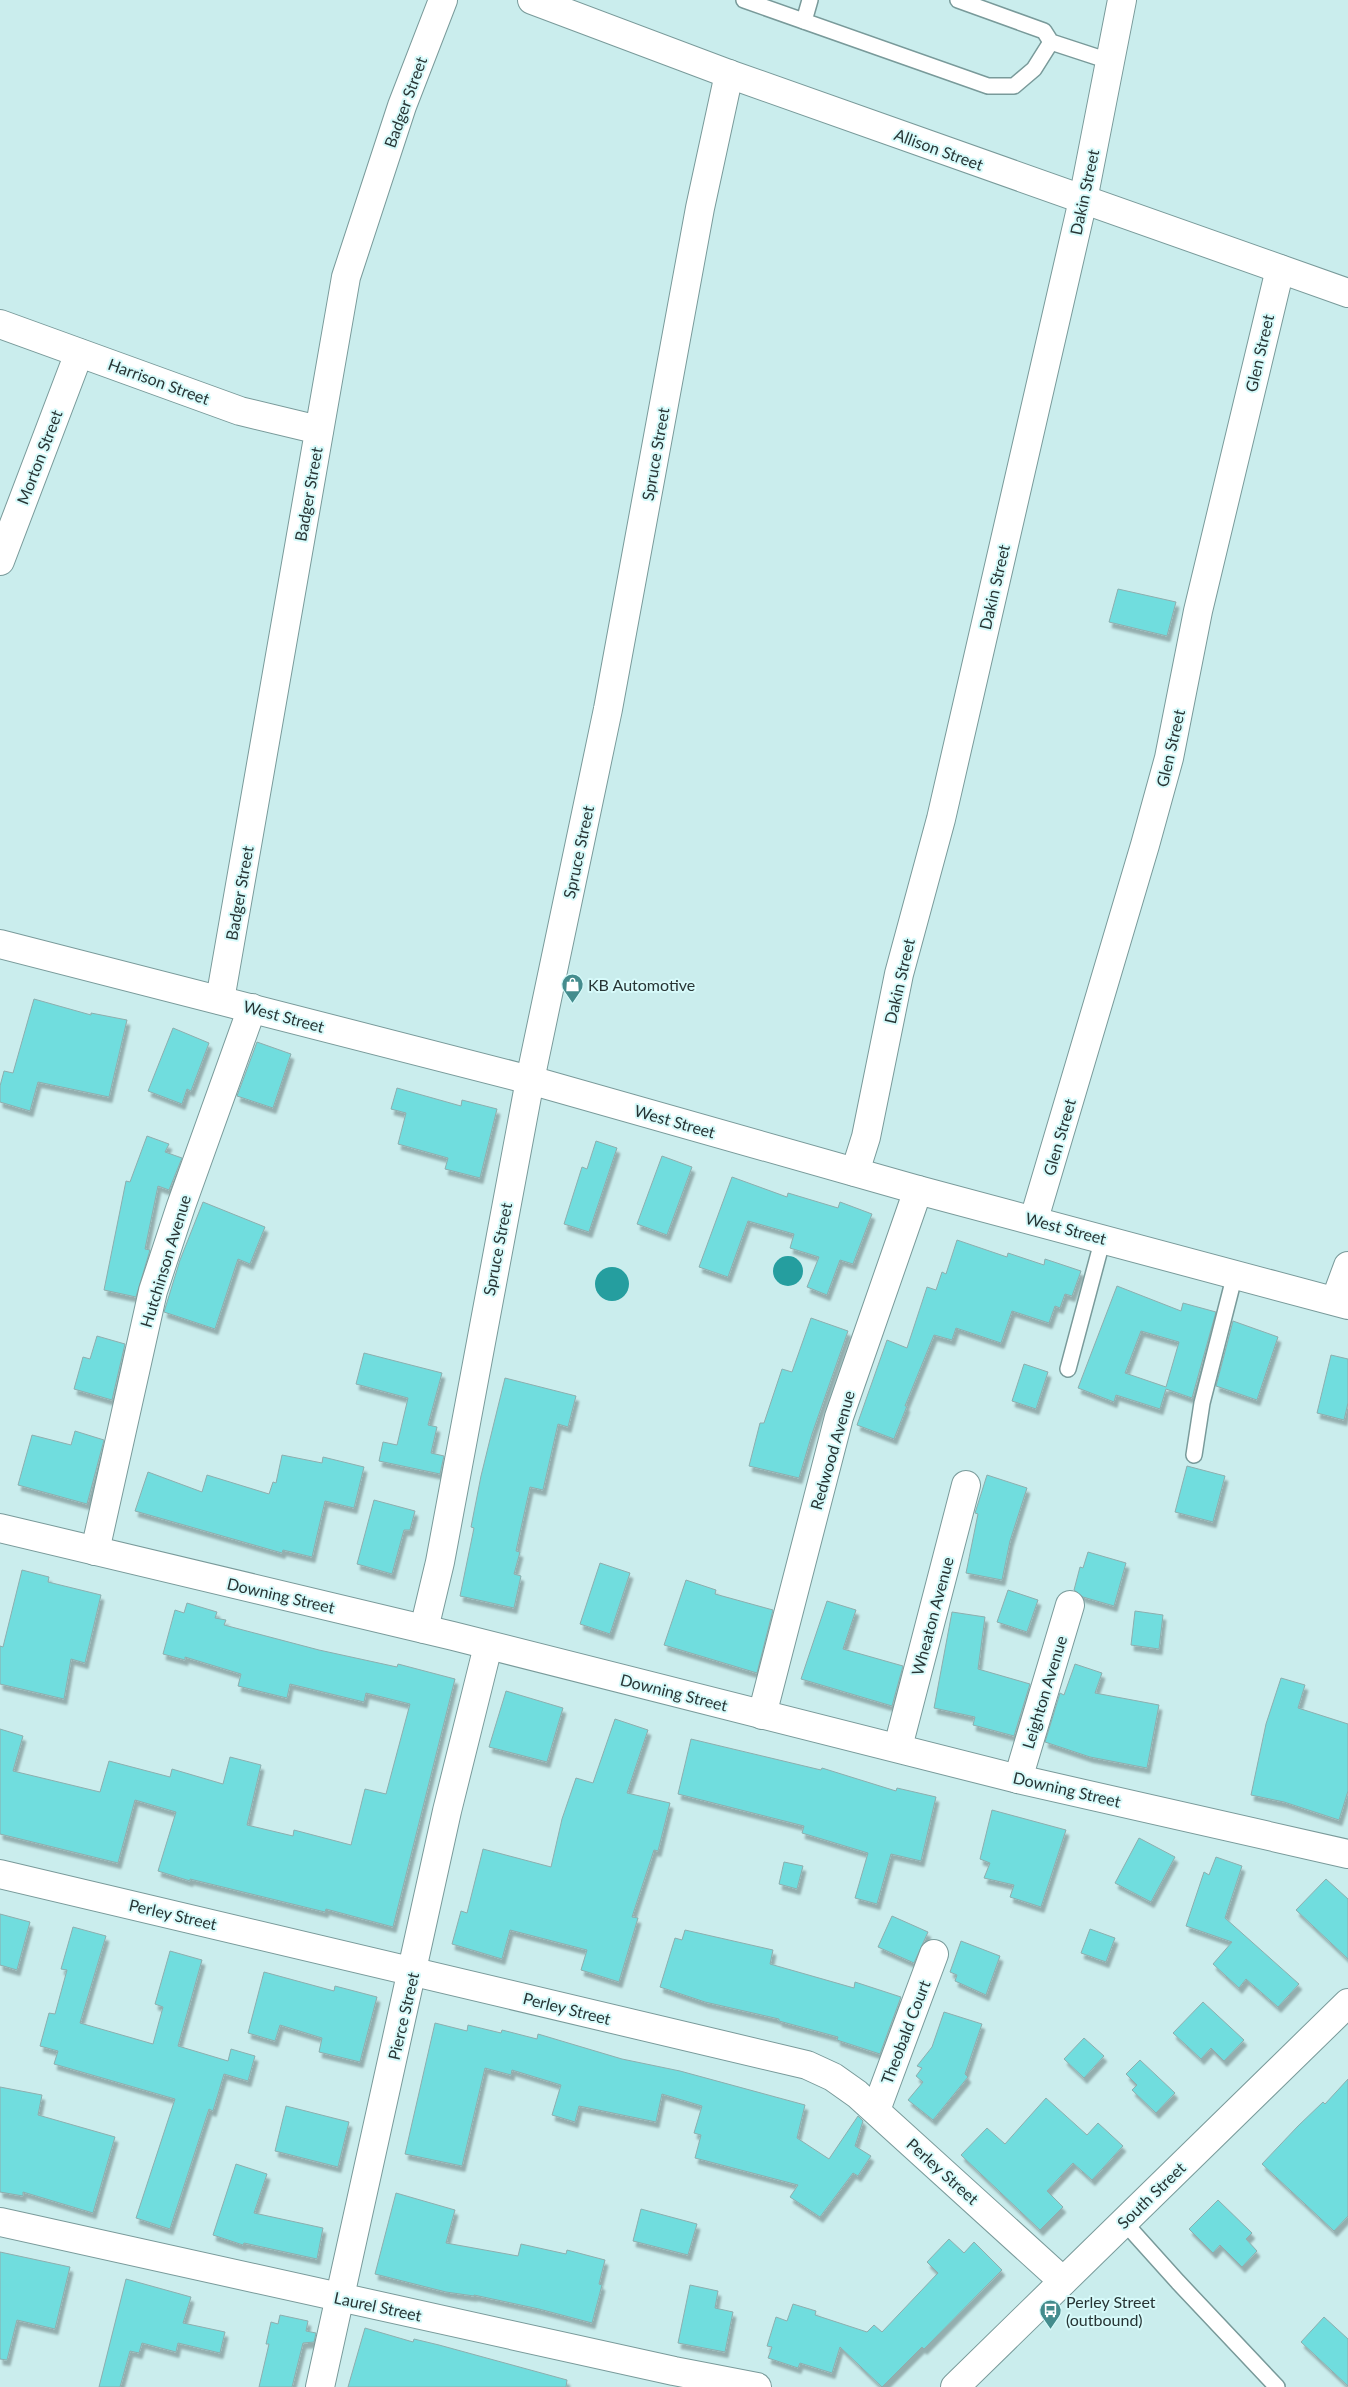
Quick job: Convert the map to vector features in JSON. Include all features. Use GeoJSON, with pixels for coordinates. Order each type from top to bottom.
{"type":"FeatureCollection","features":[{"type":"Feature","properties":{"kind":"street","name":"Badger Street"},"geometry":{"type":"LineString","coordinates":[[220,1000],[346,277],[402,106],[443,0]]}},
{"type":"Feature","properties":{"kind":"street","name":"Allison Street"},"geometry":{"type":"LineString","coordinates":[[532,0],[729,74],[1348,293]]}},
{"type":"Feature","properties":{"kind":"street","name":"Dakin Street"},"geometry":{"type":"LineString","coordinates":[[855,1172],[866,1137],[899,974],[941,818],[1083,200],[1122,0]]}},
{"type":"Feature","properties":{"kind":"street","name":"Spruce Street"},"geometry":{"type":"LineString","coordinates":[[424,1629],[440,1562],[530,1080],[608,709],[700,208],[729,74]]}},
{"type":"Feature","properties":{"kind":"street","name":"Glen Street"},"geometry":{"type":"LineString","coordinates":[[1034,1219],[1143,854],[1169,758],[1198,611],[1280,269]]}},
{"type":"Feature","properties":{"kind":"street","name":"Harrison Street"},"geometry":{"type":"LineString","coordinates":[[0,324],[240,410],[319,430]]}},
{"type":"Feature","properties":{"kind":"street","name":"Morton Street"},"geometry":{"type":"LineString","coordinates":[[0,561],[79,353]]}},
{"type":"Feature","properties":{"kind":"street","name":"West Street"},"geometry":{"type":"LineString","coordinates":[[0,944],[530,1080],[918,1190],[1034,1219],[1341,1303]]}},
{"type":"Feature","properties":{"kind":"street","name":"Hutchinson Avenue"},"geometry":{"type":"LineString","coordinates":[[95,1551],[153,1292],[181,1206],[252,1008]]}},
{"type":"Feature","properties":{"kind":"street","name":"Redwood Avenue"},"geometry":{"type":"LineString","coordinates":[[762,1715],[839,1417],[918,1190]]}},
{"type":"Feature","properties":{"kind":"street"},"geometry":{"type":"LineString","coordinates":[[1341,1303],[1348,1266]]}},
{"type":"Feature","properties":{"kind":"street","name":"Wheaton Avenue"},"geometry":{"type":"LineString","coordinates":[[898,1747],[966,1485]]}},
{"type":"Feature","properties":{"kind":"street","name":"Downing Street"},"geometry":{"type":"LineString","coordinates":[[0,1528],[424,1629],[762,1715],[898,1747],[1018,1779],[1348,1854]]}},
{"type":"Feature","properties":{"kind":"street","name":"Leighton Avenue"},"geometry":{"type":"LineString","coordinates":[[1018,1779],[1070,1605]]}},
{"type":"Feature","properties":{"kind":"street","name":"Pierce Street"},"geometry":{"type":"LineString","coordinates":[[320,2387],[447,1811],[488,1646]]}},
{"type":"Feature","properties":{"kind":"street","name":"Perley Street"},"geometry":{"type":"LineString","coordinates":[[0,1874],[807,2066],[833,2077],[857,2094],[1063,2281]]}},
{"type":"Feature","properties":{"kind":"street","name":"Theobald Court"},"geometry":{"type":"LineString","coordinates":[[876,2110],[934,1954]]}},
{"type":"Feature","properties":{"kind":"street","name":"South Street"},"geometry":{"type":"LineString","coordinates":[[955,2387],[1348,2003]]}},
{"type":"Feature","properties":{"kind":"street","name":"Laurel Street"},"geometry":{"type":"LineString","coordinates":[[0,2222],[674,2371],[757,2387]]}},
{"type":"Feature","properties":{"kind":"lane"},"geometry":{"type":"LineString","coordinates":[[744,0],[988,86],[1014,86],[1034,70],[1051,42]]}},
{"type":"Feature","properties":{"kind":"lane"},"geometry":{"type":"LineString","coordinates":[[804,21],[810,0]]}},
{"type":"Feature","properties":{"kind":"lane"},"geometry":{"type":"LineString","coordinates":[[958,0],[1044,31],[1051,42],[1109,61]]}},
{"type":"Feature","properties":{"kind":"lane"},"geometry":{"type":"LineString","coordinates":[[1068,1369],[1103,1238]]}},
{"type":"Feature","properties":{"kind":"lane"},"geometry":{"type":"LineString","coordinates":[[1194,1455],[1202,1403],[1235,1274]]}},
{"type":"Feature","properties":{"kind":"lane"},"geometry":{"type":"LineString","coordinates":[[1124,2222],[1278,2387]]}},
{"type":"Feature","properties":{"kind":"water"},"geometry":{"type":"Polygon","coordinates":[[[788,1256],[799,1260],[803,1271],[799,1282],[788,1286],[777,1282],[773,1271],[777,1260],[788,1256]]]}},
{"type":"Feature","properties":{"kind":"water"},"geometry":{"type":"Polygon","coordinates":[[[612,1267],[624,1272],[629,1284],[624,1296],[612,1301],[600,1296],[595,1284],[600,1272],[612,1267]]]}},
{"type":"Feature","properties":{"kind":"building"},"geometry":{"type":"Polygon","coordinates":[[[1118,589],[1176,602],[1167,636],[1109,622],[1118,589]]]}},
{"type":"Feature","properties":{"kind":"building"},"geometry":{"type":"Polygon","coordinates":[[[34,999],[91,1015],[91,1013],[127,1020],[109,1097],[38,1082],[30,1111],[0,1102],[0,1086],[4,1071],[13,1073],[34,999]]]}},
{"type":"Feature","properties":{"kind":"building"},"geometry":{"type":"Polygon","coordinates":[[[173,1028],[209,1043],[191,1091],[187,1089],[182,1104],[148,1091],[173,1028]]]}},
{"type":"Feature","properties":{"kind":"building"},"geometry":{"type":"Polygon","coordinates":[[[257,1042],[291,1054],[273,1108],[237,1096],[257,1042]]]}},
{"type":"Feature","properties":{"kind":"building"},"geometry":{"type":"Polygon","coordinates":[[[397,1088],[461,1106],[462,1100],[497,1109],[480,1178],[445,1169],[448,1158],[398,1144],[406,1113],[391,1109],[397,1088]]]}},
{"type":"Feature","properties":{"kind":"building"},"geometry":{"type":"Polygon","coordinates":[[[147,1136],[169,1144],[165,1152],[182,1158],[169,1190],[158,1186],[145,1249],[150,1250],[136,1297],[104,1290],[126,1181],[130,1182],[147,1136]]]}},
{"type":"Feature","properties":{"kind":"building"},"geometry":{"type":"Polygon","coordinates":[[[596,1141],[617,1148],[589,1232],[564,1224],[582,1167],[587,1169],[596,1141]]]}},
{"type":"Feature","properties":{"kind":"building"},"geometry":{"type":"Polygon","coordinates":[[[662,1156],[692,1167],[667,1235],[637,1224],[662,1156]]]}},
{"type":"Feature","properties":{"kind":"building"},"geometry":{"type":"Polygon","coordinates":[[[732,1177],[787,1197],[788,1193],[838,1208],[840,1202],[872,1214],[853,1264],[840,1260],[827,1295],[807,1287],[819,1257],[790,1248],[794,1234],[748,1221],[728,1277],[699,1267],[732,1177]]]}},
{"type":"Feature","properties":{"kind":"building"},"geometry":{"type":"Polygon","coordinates":[[[203,1202],[265,1227],[250,1264],[238,1259],[215,1329],[164,1312],[180,1260],[203,1202]]]}},
{"type":"Feature","properties":{"kind":"building"},"geometry":{"type":"Polygon","coordinates":[[[957,1240],[1007,1257],[1008,1253],[1044,1265],[1045,1259],[1081,1271],[1072,1296],[1065,1294],[1060,1308],[1055,1306],[1049,1323],[1012,1311],[1001,1343],[956,1328],[952,1340],[934,1335],[905,1406],[907,1406],[894,1439],[857,1425],[887,1340],[907,1348],[927,1287],[936,1290],[942,1272],[946,1274],[957,1240]]]}},
{"type":"Feature","properties":{"kind":"building"},"geometry":{"type":"Polygon","coordinates":[[[1117,1286],[1181,1311],[1183,1303],[1216,1312],[1192,1398],[1166,1389],[1160,1409],[1116,1395],[1114,1402],[1078,1388],[1117,1286]],[[1141,1331],[1125,1373],[1166,1387],[1179,1342],[1141,1331]]]}},
{"type":"Feature","properties":{"kind":"building"},"geometry":{"type":"Polygon","coordinates":[[[811,1318],[848,1331],[812,1434],[799,1478],[749,1466],[760,1423],[764,1423],[782,1369],[792,1372],[811,1318]]]}},
{"type":"Feature","properties":{"kind":"building"},"geometry":{"type":"Polygon","coordinates":[[[1233,1321],[1278,1337],[1257,1400],[1216,1386],[1233,1321]]]}},
{"type":"Feature","properties":{"kind":"building"},"geometry":{"type":"Polygon","coordinates":[[[97,1336],[125,1344],[112,1400],[74,1389],[83,1357],[90,1359],[97,1336]]]}},
{"type":"Feature","properties":{"kind":"building"},"geometry":{"type":"Polygon","coordinates":[[[364,1353],[442,1373],[428,1425],[437,1427],[431,1453],[444,1456],[440,1474],[379,1461],[383,1442],[397,1445],[408,1398],[356,1384],[364,1353]]]}},
{"type":"Feature","properties":{"kind":"building"},"geometry":{"type":"Polygon","coordinates":[[[1331,1355],[1348,1359],[1348,1403],[1344,1420],[1317,1413],[1331,1355]]]}},
{"type":"Feature","properties":{"kind":"building"},"geometry":{"type":"Polygon","coordinates":[[[1024,1364],[1048,1372],[1036,1409],[1012,1401],[1024,1364]]]}},
{"type":"Feature","properties":{"kind":"building"},"geometry":{"type":"Polygon","coordinates":[[[505,1378],[576,1396],[568,1427],[558,1424],[543,1490],[530,1487],[516,1551],[520,1552],[514,1574],[521,1576],[514,1608],[460,1596],[474,1528],[471,1527],[481,1476],[505,1378]]]}},
{"type":"Feature","properties":{"kind":"building"},"geometry":{"type":"Polygon","coordinates":[[[75,1431],[104,1440],[87,1504],[18,1485],[32,1435],[71,1445],[75,1431]]]}},
{"type":"Feature","properties":{"kind":"building"},"geometry":{"type":"Polygon","coordinates":[[[282,1455],[322,1463],[323,1457],[364,1467],[354,1508],[325,1501],[312,1557],[283,1550],[282,1553],[135,1511],[148,1472],[202,1492],[207,1475],[269,1494],[273,1482],[276,1483],[282,1455]]]}},
{"type":"Feature","properties":{"kind":"building"},"geometry":{"type":"Polygon","coordinates":[[[1187,1466],[1225,1476],[1213,1522],[1175,1512],[1187,1466]]]}},
{"type":"Feature","properties":{"kind":"building"},"geometry":{"type":"Polygon","coordinates":[[[987,1475],[1027,1488],[1010,1541],[1002,1580],[966,1573],[978,1514],[975,1513],[987,1475]]]}},
{"type":"Feature","properties":{"kind":"building"},"geometry":{"type":"Polygon","coordinates":[[[374,1500],[415,1511],[410,1530],[404,1530],[392,1574],[357,1564],[374,1500]]]}},
{"type":"Feature","properties":{"kind":"building"},"geometry":{"type":"Polygon","coordinates":[[[1088,1552],[1126,1563],[1114,1606],[1083,1597],[1074,1590],[1080,1567],[1083,1568],[1088,1552]]]}},
{"type":"Feature","properties":{"kind":"building"},"geometry":{"type":"Polygon","coordinates":[[[600,1563],[630,1573],[610,1634],[580,1624],[600,1563]]]}},
{"type":"Feature","properties":{"kind":"building"},"geometry":{"type":"Polygon","coordinates":[[[22,1570],[49,1577],[48,1582],[101,1595],[85,1663],[71,1659],[64,1699],[0,1684],[0,1646],[3,1647],[22,1570]]]}},
{"type":"Feature","properties":{"kind":"building"},"geometry":{"type":"Polygon","coordinates":[[[686,1580],[716,1590],[715,1594],[773,1610],[757,1673],[664,1645],[686,1580]]]}},
{"type":"Feature","properties":{"kind":"building"},"geometry":{"type":"Polygon","coordinates":[[[1008,1590],[1038,1600],[1027,1632],[997,1622],[1008,1590]]]}},
{"type":"Feature","properties":{"kind":"building"},"geometry":{"type":"Polygon","coordinates":[[[827,1601],[856,1610],[843,1649],[903,1666],[892,1706],[801,1679],[827,1601]]]}},
{"type":"Feature","properties":{"kind":"building"},"geometry":{"type":"Polygon","coordinates":[[[187,1603],[217,1612],[215,1618],[226,1620],[224,1625],[319,1650],[397,1667],[398,1664],[455,1679],[393,1927],[326,1909],[325,1912],[190,1879],[190,1881],[158,1871],[176,1812],[135,1800],[118,1863],[0,1834],[0,1729],[23,1736],[13,1771],[100,1792],[109,1761],[170,1777],[172,1769],[223,1784],[230,1757],[261,1765],[247,1825],[293,1836],[294,1830],[351,1845],[365,1789],[386,1794],[410,1704],[366,1693],[364,1702],[290,1684],[287,1698],[238,1686],[241,1674],[185,1657],[185,1660],[163,1654],[175,1610],[184,1613],[187,1603]]]}},
{"type":"Feature","properties":{"kind":"building"},"geometry":{"type":"Polygon","coordinates":[[[1135,1611],[1163,1615],[1159,1649],[1131,1645],[1135,1611]]]}},
{"type":"Feature","properties":{"kind":"building"},"geometry":{"type":"Polygon","coordinates":[[[952,1612],[985,1617],[978,1669],[1030,1684],[1014,1736],[973,1725],[975,1717],[934,1708],[952,1612]]]}},
{"type":"Feature","properties":{"kind":"building"},"geometry":{"type":"Polygon","coordinates":[[[1075,1664],[1102,1673],[1095,1693],[1159,1705],[1147,1768],[1090,1757],[1045,1742],[1060,1693],[1064,1695],[1075,1664]]]}},
{"type":"Feature","properties":{"kind":"building"},"geometry":{"type":"Polygon","coordinates":[[[1281,1678],[1305,1685],[1298,1708],[1348,1724],[1348,1791],[1339,1820],[1284,1802],[1251,1795],[1266,1724],[1281,1678]]]}},
{"type":"Feature","properties":{"kind":"building"},"geometry":{"type":"Polygon","coordinates":[[[506,1691],[563,1708],[547,1762],[489,1747],[506,1691]]]}},
{"type":"Feature","properties":{"kind":"building"},"geometry":{"type":"Polygon","coordinates":[[[615,1719],[648,1730],[627,1793],[670,1803],[658,1851],[654,1850],[632,1917],[638,1918],[619,1982],[581,1970],[587,1950],[510,1930],[502,1959],[452,1944],[461,1911],[467,1913],[483,1849],[551,1867],[562,1819],[576,1778],[593,1783],[615,1719]]]}},
{"type":"Feature","properties":{"kind":"building"},"geometry":{"type":"Polygon","coordinates":[[[691,1739],[821,1770],[822,1768],[896,1791],[897,1788],[936,1797],[921,1861],[891,1854],[877,1904],[855,1898],[868,1853],[802,1833],[804,1826],[678,1794],[691,1739]]]}},
{"type":"Feature","properties":{"kind":"building"},"geometry":{"type":"Polygon","coordinates":[[[992,1810],[1066,1830],[1041,1907],[1010,1897],[1014,1885],[984,1878],[990,1863],[980,1859],[992,1810]]]}},
{"type":"Feature","properties":{"kind":"building"},"geometry":{"type":"Polygon","coordinates":[[[1139,1838],[1175,1857],[1151,1902],[1115,1883],[1139,1838]]]}},
{"type":"Feature","properties":{"kind":"building"},"geometry":{"type":"Polygon","coordinates":[[[1216,1857],[1242,1866],[1225,1918],[1299,1984],[1278,2007],[1246,1979],[1239,1988],[1213,1964],[1232,1942],[1186,1926],[1204,1872],[1209,1875],[1216,1857]]]}},
{"type":"Feature","properties":{"kind":"building"},"geometry":{"type":"Polygon","coordinates":[[[784,1862],[803,1866],[797,1889],[779,1884],[784,1862]]]}},
{"type":"Feature","properties":{"kind":"building"},"geometry":{"type":"Polygon","coordinates":[[[1326,1879],[1348,1899],[1348,1959],[1296,1910],[1326,1879]]]}},
{"type":"Feature","properties":{"kind":"building"},"geometry":{"type":"Polygon","coordinates":[[[0,1914],[30,1922],[17,1970],[0,1965],[0,1914]]]}},
{"type":"Feature","properties":{"kind":"building"},"geometry":{"type":"Polygon","coordinates":[[[892,1916],[928,1932],[914,1963],[878,1947],[892,1916]]]}},
{"type":"Feature","properties":{"kind":"building"},"geometry":{"type":"Polygon","coordinates":[[[73,1927],[106,1936],[80,2023],[153,2044],[163,2007],[155,2004],[170,1951],[202,1960],[178,2046],[228,2061],[231,2049],[255,2056],[248,2081],[224,2074],[213,2111],[209,2109],[170,2229],[136,2218],[175,2099],[54,2064],[58,2051],[40,2046],[49,2013],[55,2014],[67,1970],[61,1969],[73,1927]]]}},
{"type":"Feature","properties":{"kind":"building"},"geometry":{"type":"Polygon","coordinates":[[[1090,1929],[1115,1938],[1106,1962],[1081,1953],[1090,1929]]]}},
{"type":"Feature","properties":{"kind":"building"},"geometry":{"type":"Polygon","coordinates":[[[685,1930],[773,1950],[770,1964],[854,1988],[855,1982],[901,1997],[880,2054],[837,2040],[838,2037],[779,2021],[779,2019],[705,2002],[660,1987],[675,1938],[682,1940],[685,1930]]]}},
{"type":"Feature","properties":{"kind":"building"},"geometry":{"type":"Polygon","coordinates":[[[961,1941],[1000,1956],[986,1995],[955,1981],[957,1975],[950,1972],[961,1941]]]}},
{"type":"Feature","properties":{"kind":"building"},"geometry":{"type":"Polygon","coordinates":[[[264,1972],[334,1991],[335,1986],[377,1997],[360,2062],[319,2052],[322,2038],[280,2025],[275,2041],[248,2033],[264,1972]]]}},
{"type":"Feature","properties":{"kind":"building"},"geometry":{"type":"Polygon","coordinates":[[[1203,2002],[1244,2040],[1224,2061],[1211,2048],[1201,2059],[1173,2033],[1203,2002]]]}},
{"type":"Feature","properties":{"kind":"building"},"geometry":{"type":"Polygon","coordinates":[[[944,2012],[982,2024],[965,2074],[968,2077],[933,2120],[908,2100],[923,2082],[916,2076],[922,2068],[917,2066],[932,2047],[944,2012]]]}},
{"type":"Feature","properties":{"kind":"building"},"geometry":{"type":"Polygon","coordinates":[[[435,2023],[467,2031],[468,2025],[501,2033],[502,2030],[537,2039],[538,2034],[622,2059],[680,2071],[805,2105],[797,2138],[829,2159],[858,2116],[863,2121],[855,2146],[871,2156],[858,2176],[853,2173],[820,2217],[790,2197],[798,2185],[695,2158],[701,2135],[694,2133],[702,2106],[662,2094],[656,2122],[579,2106],[575,2122],[552,2115],[561,2085],[512,2070],[511,2075],[485,2068],[462,2166],[405,2154],[435,2023]]]}},
{"type":"Feature","properties":{"kind":"building"},"geometry":{"type":"Polygon","coordinates":[[[1084,2038],[1104,2056],[1084,2078],[1064,2059],[1084,2038]]]}},
{"type":"Feature","properties":{"kind":"building"},"geometry":{"type":"Polygon","coordinates":[[[1140,2060],[1175,2093],[1156,2113],[1132,2090],[1137,2085],[1126,2074],[1140,2060]]]}},
{"type":"Feature","properties":{"kind":"building"},"geometry":{"type":"Polygon","coordinates":[[[1348,2079],[1348,2216],[1334,2231],[1262,2164],[1298,2126],[1323,2102],[1325,2104],[1348,2079]]]}},
{"type":"Feature","properties":{"kind":"building"},"geometry":{"type":"Polygon","coordinates":[[[0,2087],[42,2095],[38,2115],[115,2137],[93,2213],[23,2192],[23,2196],[0,2192],[0,2087]]]}},
{"type":"Feature","properties":{"kind":"building"},"geometry":{"type":"Polygon","coordinates":[[[1046,2098],[1087,2135],[1098,2123],[1123,2146],[1092,2180],[1073,2163],[1047,2191],[1063,2207],[1040,2230],[961,2155],[987,2128],[1005,2144],[1046,2098]]]}},
{"type":"Feature","properties":{"kind":"building"},"geometry":{"type":"Polygon","coordinates":[[[286,2106],[349,2122],[338,2167],[275,2151],[286,2106]]]}},
{"type":"Feature","properties":{"kind":"building"},"geometry":{"type":"Polygon","coordinates":[[[236,2164],[267,2174],[254,2213],[323,2228],[317,2259],[244,2243],[243,2245],[213,2235],[236,2164]]]}},
{"type":"Feature","properties":{"kind":"building"},"geometry":{"type":"Polygon","coordinates":[[[396,2193],[455,2210],[446,2243],[518,2256],[521,2244],[566,2254],[567,2250],[605,2260],[599,2284],[602,2285],[592,2323],[539,2309],[474,2295],[446,2292],[375,2274],[396,2193]]]}},
{"type":"Feature","properties":{"kind":"building"},"geometry":{"type":"Polygon","coordinates":[[[1218,2200],[1252,2233],[1246,2239],[1257,2251],[1242,2267],[1220,2245],[1213,2253],[1189,2229],[1218,2200]]]}},
{"type":"Feature","properties":{"kind":"building"},"geometry":{"type":"Polygon","coordinates":[[[641,2209],[697,2224],[688,2255],[633,2241],[641,2209]]]}},
{"type":"Feature","properties":{"kind":"building"},"geometry":{"type":"Polygon","coordinates":[[[949,2239],[964,2253],[974,2242],[1002,2270],[924,2349],[922,2347],[882,2387],[840,2347],[832,2373],[800,2363],[798,2368],[768,2358],[772,2347],[767,2346],[776,2317],[787,2321],[793,2304],[816,2311],[815,2315],[867,2332],[874,2325],[882,2332],[938,2273],[927,2262],[949,2239]]]}},
{"type":"Feature","properties":{"kind":"building"},"geometry":{"type":"Polygon","coordinates":[[[0,2252],[70,2267],[55,2329],[17,2320],[7,2360],[0,2359],[0,2252]]]}},
{"type":"Feature","properties":{"kind":"building"},"geometry":{"type":"Polygon","coordinates":[[[126,2279],[191,2297],[183,2323],[225,2332],[220,2353],[178,2343],[176,2352],[142,2343],[139,2353],[130,2351],[120,2387],[99,2387],[126,2279]]]}},
{"type":"Feature","properties":{"kind":"building"},"geometry":{"type":"Polygon","coordinates":[[[690,2285],[718,2291],[715,2308],[733,2312],[725,2352],[678,2343],[690,2285]]]}},
{"type":"Feature","properties":{"kind":"building"},"geometry":{"type":"Polygon","coordinates":[[[280,2315],[308,2321],[306,2331],[316,2333],[314,2342],[303,2343],[292,2387],[259,2387],[269,2344],[266,2344],[271,2322],[278,2324],[280,2315]]]}},
{"type":"Feature","properties":{"kind":"building"},"geometry":{"type":"Polygon","coordinates":[[[1324,2317],[1348,2339],[1348,2386],[1301,2342],[1324,2317]]]}},
{"type":"Feature","properties":{"kind":"building"},"geometry":{"type":"Polygon","coordinates":[[[365,2328],[413,2342],[414,2339],[439,2345],[567,2380],[566,2387],[348,2387],[365,2328]]]}},
{"type":"Feature","properties":{"kind":"place","name":"KB Automotive"},"geometry":{"type":"Point","coordinates":[572,1003]}},
{"type":"Feature","properties":{"kind":"place","name":"Perley Street (outbound)"},"geometry":{"type":"Point","coordinates":[1050,2329]}}]}
